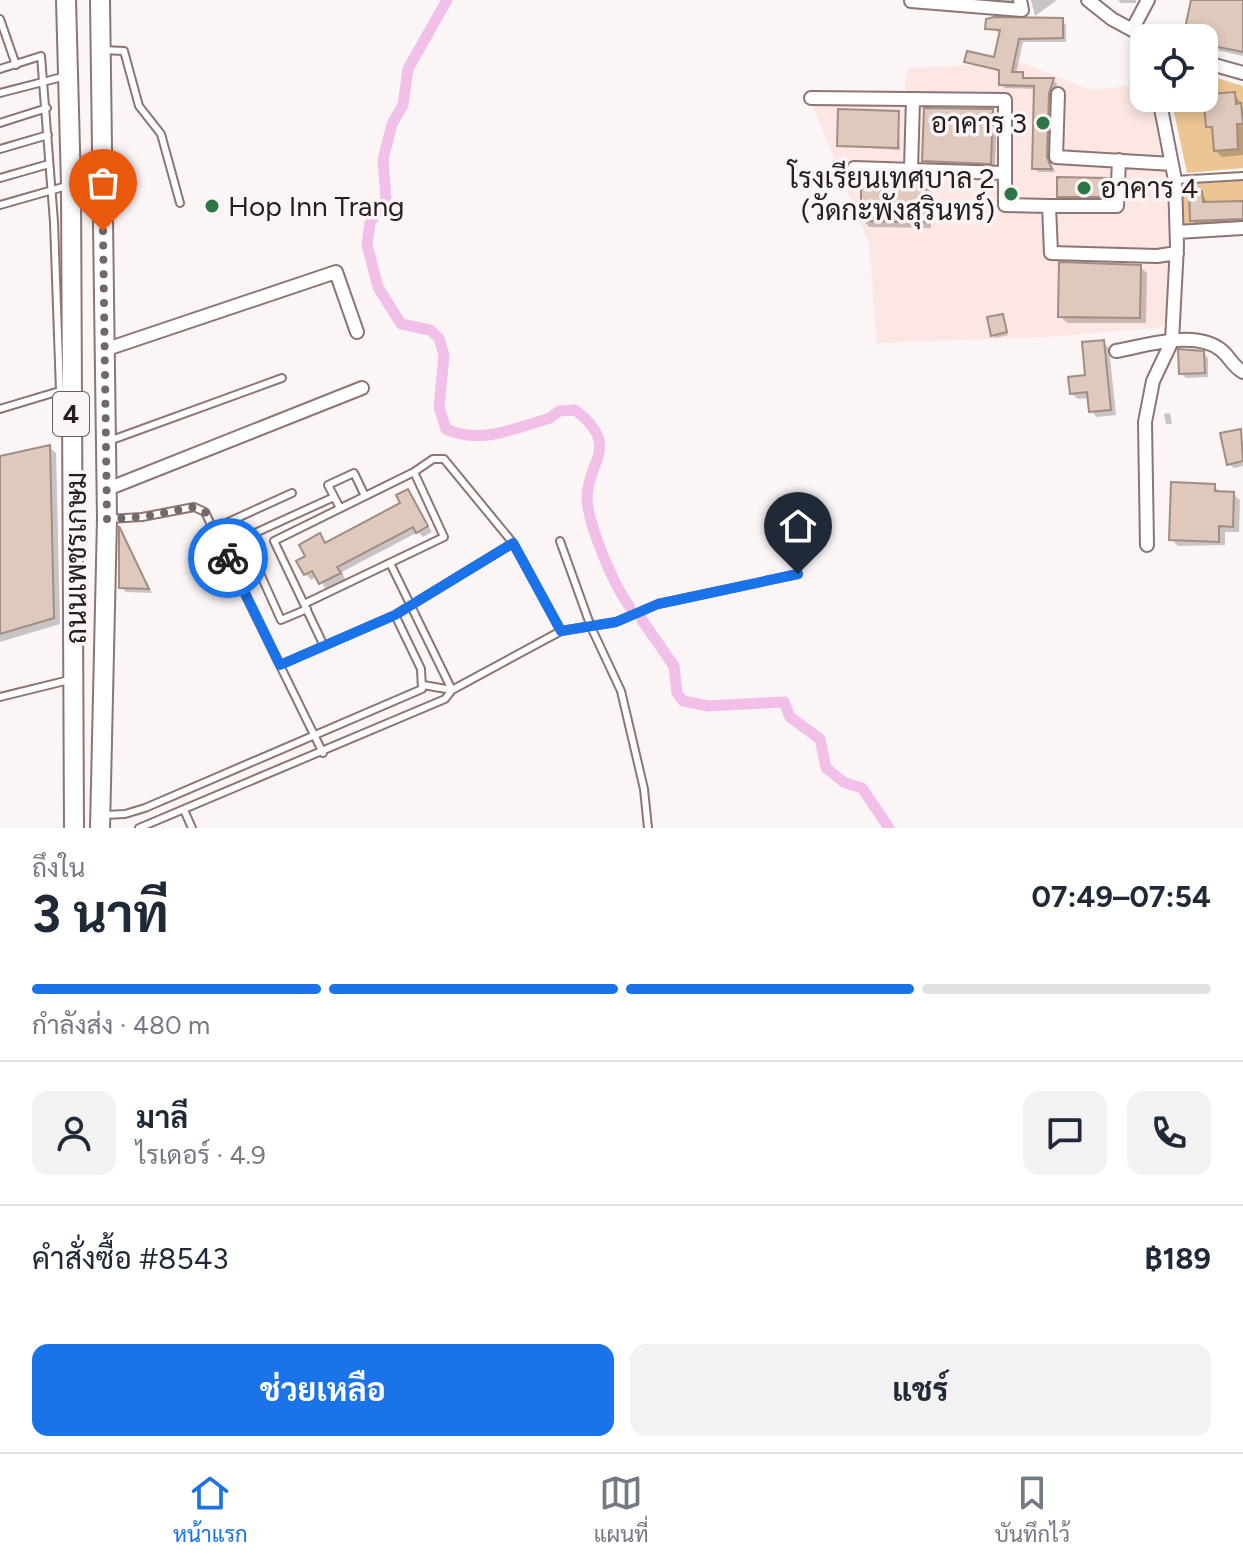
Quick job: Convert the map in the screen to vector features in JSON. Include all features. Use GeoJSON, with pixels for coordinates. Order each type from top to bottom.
{"type":"FeatureCollection","features":[{"type":"Feature","properties":{"kind":"main road","name":"ถนนเพชรเกษม"},"geometry":{"type":"LineString","coordinates":[[66,0],[71,185],[66,389],[74,821]]}},
{"type":"Feature","properties":{"kind":"main road","name":"ถนนเพชรเกษม"},"geometry":{"type":"LineString","coordinates":[[100,0],[107,519],[100,821]]}},
{"type":"Feature","properties":{"kind":"main road"},"geometry":{"type":"LineString","coordinates":[[74,821],[100,821]]}},
{"type":"Feature","properties":{"kind":"street"},"geometry":{"type":"LineString","coordinates":[[911,1],[1022,10],[1020,0]]}},
{"type":"Feature","properties":{"kind":"street"},"geometry":{"type":"LineString","coordinates":[[1088,0],[1130,29]]}},
{"type":"Feature","properties":{"kind":"street"},"geometry":{"type":"LineString","coordinates":[[1135,24],[1148,0]]}},
{"type":"Feature","properties":{"kind":"street"},"geometry":{"type":"LineString","coordinates":[[1218,66],[1243,73]]}},
{"type":"Feature","properties":{"kind":"street"},"geometry":{"type":"LineString","coordinates":[[1058,94],[1056,157],[1172,164]]}},
{"type":"Feature","properties":{"kind":"street"},"geometry":{"type":"LineString","coordinates":[[811,98],[1005,100],[1005,205],[1117,206],[1119,160]]}},
{"type":"Feature","properties":{"kind":"street"},"geometry":{"type":"LineString","coordinates":[[911,169],[913,99]]}},
{"type":"Feature","properties":{"kind":"street"},"geometry":{"type":"LineString","coordinates":[[1147,545],[1145,422],[1153,381],[1172,341],[1177,253],[1175,180],[1162,112]]}},
{"type":"Feature","properties":{"kind":"street"},"geometry":{"type":"LineString","coordinates":[[854,168],[1004,173]]}},
{"type":"Feature","properties":{"kind":"street"},"geometry":{"type":"LineString","coordinates":[[1049,206],[1051,253],[1157,256],[1177,253]]}},
{"type":"Feature","properties":{"kind":"street"},"geometry":{"type":"LineString","coordinates":[[1177,232],[1243,228]]}},
{"type":"Feature","properties":{"kind":"street"},"geometry":{"type":"LineString","coordinates":[[104,350],[336,272],[357,332]]}},
{"type":"Feature","properties":{"kind":"street"},"geometry":{"type":"LineString","coordinates":[[1116,351],[1172,341],[1205,342],[1221,350],[1232,366],[1243,372]]}},
{"type":"Feature","properties":{"kind":"street"},"geometry":{"type":"LineString","coordinates":[[105,490],[362,388]]}},
{"type":"Feature","properties":{"kind":"lane"},"geometry":{"type":"LineString","coordinates":[[0,19],[16,65]]}},
{"type":"Feature","properties":{"kind":"lane"},"geometry":{"type":"LineString","coordinates":[[102,50],[124,51],[139,106],[161,134],[180,203]]}},
{"type":"Feature","properties":{"kind":"lane"},"geometry":{"type":"LineString","coordinates":[[0,69],[41,56],[66,389],[0,409]]}},
{"type":"Feature","properties":{"kind":"lane"},"geometry":{"type":"LineString","coordinates":[[0,93],[68,75]]}},
{"type":"Feature","properties":{"kind":"lane"},"geometry":{"type":"LineString","coordinates":[[0,123],[47,108]]}},
{"type":"Feature","properties":{"kind":"lane"},"geometry":{"type":"LineString","coordinates":[[0,149],[48,135]]}},
{"type":"Feature","properties":{"kind":"lane"},"geometry":{"type":"LineString","coordinates":[[0,178],[49,164]]}},
{"type":"Feature","properties":{"kind":"lane"},"geometry":{"type":"LineString","coordinates":[[1175,180],[1243,176]]}},
{"type":"Feature","properties":{"kind":"lane"},"geometry":{"type":"LineString","coordinates":[[0,205],[71,185]]}},
{"type":"Feature","properties":{"kind":"lane"},"geometry":{"type":"LineString","coordinates":[[105,442],[282,378]]}},
{"type":"Feature","properties":{"kind":"lane"},"geometry":{"type":"LineString","coordinates":[[324,646],[274,541],[414,472],[433,459],[444,459],[513,543],[561,631]]}},
{"type":"Feature","properties":{"kind":"lane"},"geometry":{"type":"LineString","coordinates":[[334,497],[244,538],[281,620],[444,537],[414,472]]}},
{"type":"Feature","properties":{"kind":"lane"},"geometry":{"type":"LineString","coordinates":[[340,508],[328,485],[354,473],[365,496]]}},
{"type":"Feature","properties":{"kind":"lane"},"geometry":{"type":"LineString","coordinates":[[213,529],[292,493]]}},
{"type":"Feature","properties":{"kind":"lane"},"geometry":{"type":"LineString","coordinates":[[107,519],[142,517],[194,507],[205,512],[323,753]]}},
{"type":"Feature","properties":{"kind":"lane"},"geometry":{"type":"LineString","coordinates":[[560,541],[591,627],[621,691],[644,789],[648,828]]}},
{"type":"Feature","properties":{"kind":"lane"},"geometry":{"type":"LineString","coordinates":[[280,665],[395,615],[513,543]]}},
{"type":"Feature","properties":{"kind":"lane"},"geometry":{"type":"LineString","coordinates":[[390,563],[452,690]]}},
{"type":"Feature","properties":{"kind":"lane"},"geometry":{"type":"LineString","coordinates":[[139,828],[439,704],[452,690],[561,631],[616,622],[658,604],[798,574]]}},
{"type":"Feature","properties":{"kind":"lane"},"geometry":{"type":"LineString","coordinates":[[395,615],[421,669],[423,685]]}},
{"type":"Feature","properties":{"kind":"lane"},"geometry":{"type":"LineString","coordinates":[[0,697],[73,680]]}},
{"type":"Feature","properties":{"kind":"lane"},"geometry":{"type":"LineString","coordinates":[[100,821],[145,808],[414,694],[423,685]]}},
{"type":"Feature","properties":{"kind":"lane"},"geometry":{"type":"LineString","coordinates":[[423,685],[452,690]]}},
{"type":"Feature","properties":{"kind":"lane"},"geometry":{"type":"LineString","coordinates":[[184,810],[192,828]]}},
{"type":"Feature","properties":{"kind":"shaded area","name":"โรงเรียนเทศบาล 2 (วัดกะพังสุรินทร์)"},"geometry":{"type":"Polygon","coordinates":[[[1024,63],[1091,90],[1130,86],[1130,112],[1157,112],[1172,181],[1170,293],[1163,327],[1049,337],[877,343],[869,244],[807,92],[905,91],[907,68],[1024,63]]]}},
{"type":"Feature","properties":{"kind":"shaded area"},"geometry":{"type":"Polygon","coordinates":[[[1218,78],[1243,86],[1243,168],[1187,173],[1174,112],[1218,112],[1218,78]]]}},
{"type":"Feature","properties":{"kind":"shaded area"},"geometry":{"type":"Polygon","coordinates":[[[1243,176],[1243,228],[1177,232],[1175,180],[1243,176]]]}},
{"type":"Feature","properties":{"kind":"building"},"geometry":{"type":"Polygon","coordinates":[[[1191,0],[1243,0],[1243,52],[1218,47],[1218,24],[1186,24],[1191,0]]]}},
{"type":"Feature","properties":{"kind":"building"},"geometry":{"type":"Polygon","coordinates":[[[1063,18],[1063,38],[1019,39],[1012,72],[1023,72],[1023,78],[1054,78],[1049,94],[1047,157],[1052,169],[1032,169],[1034,86],[999,85],[999,70],[964,62],[967,51],[994,57],[1000,30],[985,29],[986,19],[1063,18]]]}},
{"type":"Feature","properties":{"kind":"building"},"geometry":{"type":"Polygon","coordinates":[[[1235,92],[1236,104],[1241,103],[1243,124],[1237,124],[1238,149],[1214,151],[1212,127],[1206,127],[1205,112],[1218,112],[1218,93],[1235,92]]]}},
{"type":"Feature","properties":{"kind":"building"},"geometry":{"type":"Polygon","coordinates":[[[924,108],[993,109],[991,164],[922,161],[924,108]]]}},
{"type":"Feature","properties":{"kind":"building"},"geometry":{"type":"Polygon","coordinates":[[[838,109],[899,111],[898,148],[837,146],[838,109]]]}},
{"type":"Feature","properties":{"kind":"building","name":"อาคาร 4"},"geometry":{"type":"Polygon","coordinates":[[[1057,177],[1109,178],[1108,197],[1057,197],[1057,177]]]}},
{"type":"Feature","properties":{"kind":"building"},"geometry":{"type":"Polygon","coordinates":[[[861,182],[926,183],[925,222],[861,221],[861,182]]]}},
{"type":"Feature","properties":{"kind":"building"},"geometry":{"type":"Polygon","coordinates":[[[1202,191],[1203,202],[1243,201],[1243,219],[1190,221],[1189,192],[1202,191]]]}},
{"type":"Feature","properties":{"kind":"building"},"geometry":{"type":"Polygon","coordinates":[[[1059,262],[1141,265],[1140,318],[1058,317],[1059,262]]]}},
{"type":"Feature","properties":{"kind":"building"},"geometry":{"type":"Polygon","coordinates":[[[1003,314],[1007,332],[991,336],[987,317],[1003,314]]]}},
{"type":"Feature","properties":{"kind":"building"},"geometry":{"type":"Polygon","coordinates":[[[1104,340],[1111,410],[1089,412],[1087,392],[1070,394],[1068,377],[1085,375],[1082,342],[1104,340]]]}},
{"type":"Feature","properties":{"kind":"building"},"geometry":{"type":"Polygon","coordinates":[[[1178,349],[1204,351],[1205,373],[1179,374],[1178,349]]]}},
{"type":"Feature","properties":{"kind":"building"},"geometry":{"type":"Polygon","coordinates":[[[1241,429],[1243,461],[1227,465],[1220,433],[1241,429]]]}},
{"type":"Feature","properties":{"kind":"building"},"geometry":{"type":"Polygon","coordinates":[[[50,445],[54,618],[0,634],[0,456],[50,445]]]}},
{"type":"Feature","properties":{"kind":"building"},"geometry":{"type":"Polygon","coordinates":[[[1171,482],[1215,484],[1215,491],[1234,492],[1233,527],[1219,526],[1219,542],[1169,540],[1171,482]]]}},
{"type":"Feature","properties":{"kind":"building"},"geometry":{"type":"Polygon","coordinates":[[[408,489],[428,526],[416,533],[413,527],[337,567],[341,573],[319,584],[312,571],[304,575],[296,561],[305,556],[299,545],[320,533],[325,543],[400,503],[396,495],[408,489]]]}},
{"type":"Feature","properties":{"kind":"building"},"geometry":{"type":"Polygon","coordinates":[[[119,526],[149,589],[119,588],[119,526]]]}},
{"type":"Feature","properties":{"kind":"waterway"},"geometry":{"type":"LineString","coordinates":[[447,0],[408,69],[403,105],[392,124],[383,160],[386,198],[370,223],[367,245],[378,287],[401,324],[430,330],[439,338],[444,355],[439,407],[446,429],[459,434],[485,435],[550,418],[559,411],[575,410],[589,423],[597,434],[599,454],[588,485],[588,510],[603,555],[630,607]]}},
{"type":"Feature","properties":{"kind":"waterway"},"geometry":{"type":"LineString","coordinates":[[642,620],[674,666],[677,693],[683,701],[708,706],[784,702],[790,717],[820,739],[826,768],[845,783],[862,788],[889,828]]}},
{"type":"Feature","properties":{"kind":"way so far"},"geometry":{"type":"LineString","coordinates":[[103,231],[107,519],[142,517],[194,507],[205,512],[228,558]]}},
{"type":"Feature","properties":{"kind":"place","name":"อาคาร 3"},"geometry":{"type":"Point","coordinates":[1043,123]}},
{"type":"Feature","properties":{"kind":"place","name":"อาคาร 4"},"geometry":{"type":"Point","coordinates":[1084,188]}},
{"type":"Feature","properties":{"kind":"place","name":"โรงเรียนเทศบาล 2 (วัดกะพังสุรินทร์)"},"geometry":{"type":"Point","coordinates":[1011,194]}},
{"type":"Feature","properties":{"kind":"place","name":"Hop Inn Trang"},"geometry":{"type":"Point","coordinates":[212,206]}},
{"type":"Feature","properties":{"kind":"route"},"geometry":{"type":"LineString","coordinates":[[228,558],[280,665],[395,615],[513,543],[561,631],[616,622],[658,604],[798,574]]}}]}
